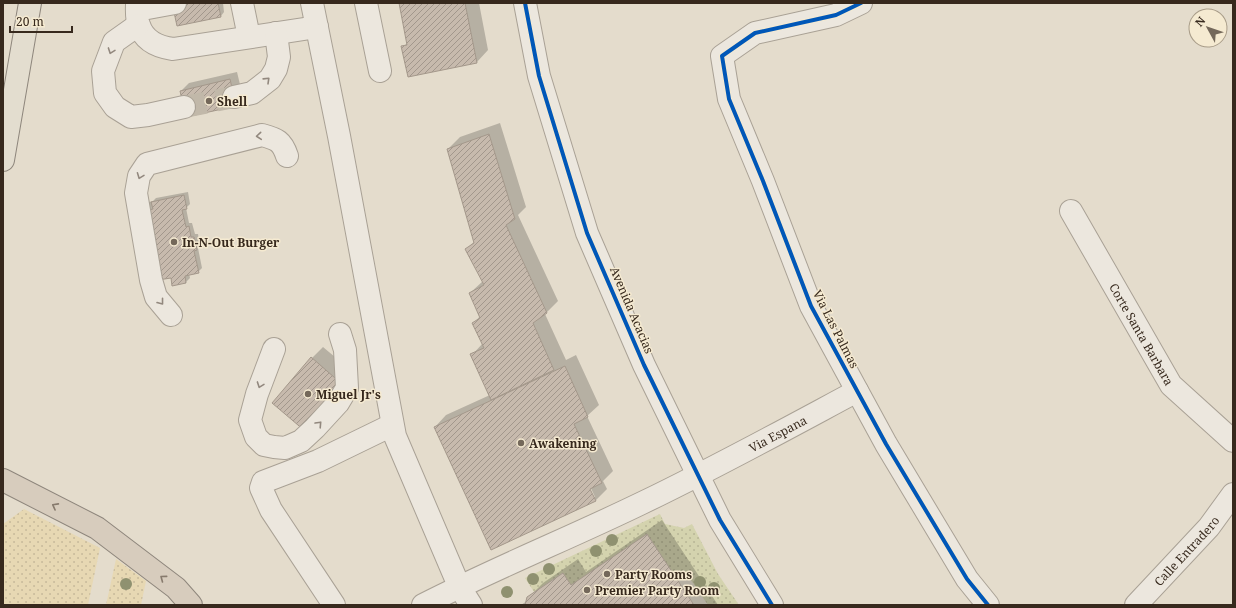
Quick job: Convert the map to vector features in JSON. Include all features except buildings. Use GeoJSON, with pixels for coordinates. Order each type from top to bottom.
{"type":"FeatureCollection","features":[{"type":"Feature","properties":{"kind":"highway"},"geometry":{"type":"LineString","coordinates":[[3,480],[97,528],[176,588],[191,605]]}},
{"type":"Feature","properties":{"kind":"main road"},"geometry":{"type":"LineString","coordinates":[[3,160],[30,3]]}},
{"type":"Feature","properties":{"kind":"street"},"geometry":{"type":"LineString","coordinates":[[175,3],[137,13],[114,42],[103,71],[105,93],[115,107],[131,117],[184,107]]}},
{"type":"Feature","properties":{"kind":"street"},"geometry":{"type":"LineString","coordinates":[[242,3],[249,37]]}},
{"type":"Feature","properties":{"kind":"street"},"geometry":{"type":"LineString","coordinates":[[312,3],[340,136],[392,425],[395,436],[459,586],[471,605]]}},
{"type":"Feature","properties":{"kind":"street"},"geometry":{"type":"LineString","coordinates":[[366,3],[380,71]]}},
{"type":"Feature","properties":{"kind":"street","name":"Avenida Acacias"},"geometry":{"type":"LineString","coordinates":[[525,3],[539,76],[587,233],[644,365],[698,476],[720,520],[772,605]]}},
{"type":"Feature","properties":{"kind":"street","name":"Via Las Palmas"},"geometry":{"type":"LineString","coordinates":[[861,3],[836,15],[755,32],[722,56],[728,99],[763,181],[811,306],[886,444],[968,579],[988,605]]}},
{"type":"Feature","properties":{"kind":"street"},"geometry":{"type":"LineString","coordinates":[[137,13],[146,38],[159,47],[173,49],[317,27]]}},
{"type":"Feature","properties":{"kind":"street"},"geometry":{"type":"LineString","coordinates":[[234,97],[252,93],[270,79],[276,69],[278,57],[276,33]]}},
{"type":"Feature","properties":{"kind":"street"},"geometry":{"type":"LineString","coordinates":[[171,315],[156,296],[151,280],[136,193],[139,176],[147,164],[262,135],[274,138],[284,146],[287,156]]}},
{"type":"Feature","properties":{"kind":"street","name":"Corte Santa Barbara"},"geometry":{"type":"LineString","coordinates":[[1071,211],[1171,385],[1233,441]]}},
{"type":"Feature","properties":{"kind":"street"},"geometry":{"type":"LineString","coordinates":[[274,349],[257,394],[250,420],[256,437],[264,445],[274,448],[285,448],[301,441],[311,432],[338,403],[347,388],[345,350],[340,334]]}},
{"type":"Feature","properties":{"kind":"street","name":"Via Espana"},"geometry":{"type":"LineString","coordinates":[[423,605],[459,586],[641,504],[698,476],[857,391]]}},
{"type":"Feature","properties":{"kind":"street"},"geometry":{"type":"LineString","coordinates":[[334,605],[271,510],[261,488],[263,482],[318,461],[392,425]]}},
{"type":"Feature","properties":{"kind":"street","name":"Calle Entradero"},"geometry":{"type":"LineString","coordinates":[[1136,605],[1209,527],[1233,494]]}},
{"type":"Feature","properties":{"kind":"sand"},"geometry":{"type":"Polygon","coordinates":[[[24,509],[100,548],[88,605],[3,605],[3,524],[24,509]]]}},
{"type":"Feature","properties":{"kind":"sand"},"geometry":{"type":"Polygon","coordinates":[[[116,559],[146,581],[141,605],[106,605],[116,559]]]}},
{"type":"Feature","properties":{"kind":"green space"},"geometry":{"type":"Polygon","coordinates":[[[660,514],[665,524],[684,528],[692,524],[718,574],[739,605],[708,605],[684,570],[675,576],[571,585],[562,573],[534,592],[525,578],[660,514]]]}},
{"type":"Feature","properties":{"kind":"tunnel"},"geometry":{"type":"LineString","coordinates":[[184,107],[234,97]]}},
{"type":"Feature","properties":{"kind":"cycle path"},"geometry":{"type":"LineString","coordinates":[[525,3],[539,76],[587,233],[644,365],[720,520],[772,605]]}},
{"type":"Feature","properties":{"kind":"cycle path"},"geometry":{"type":"LineString","coordinates":[[861,3],[836,15],[755,33],[722,56],[729,99],[763,181],[811,306],[886,444],[967,579],[988,605]]}},
{"type":"Feature","properties":{"kind":"place","name":"Shell"},"geometry":{"type":"Point","coordinates":[209,101]}},
{"type":"Feature","properties":{"kind":"place","name":"In-N-Out Burger"},"geometry":{"type":"Point","coordinates":[174,242]}},
{"type":"Feature","properties":{"kind":"place","name":"Miguel Jr's"},"geometry":{"type":"Point","coordinates":[308,394]}},
{"type":"Feature","properties":{"kind":"place","name":"Awakening"},"geometry":{"type":"Point","coordinates":[521,443]}},
{"type":"Feature","properties":{"kind":"place","name":"Party Rooms"},"geometry":{"type":"Point","coordinates":[607,574]}},
{"type":"Feature","properties":{"kind":"place","name":"Premier Party Room"},"geometry":{"type":"Point","coordinates":[587,590]}}]}
